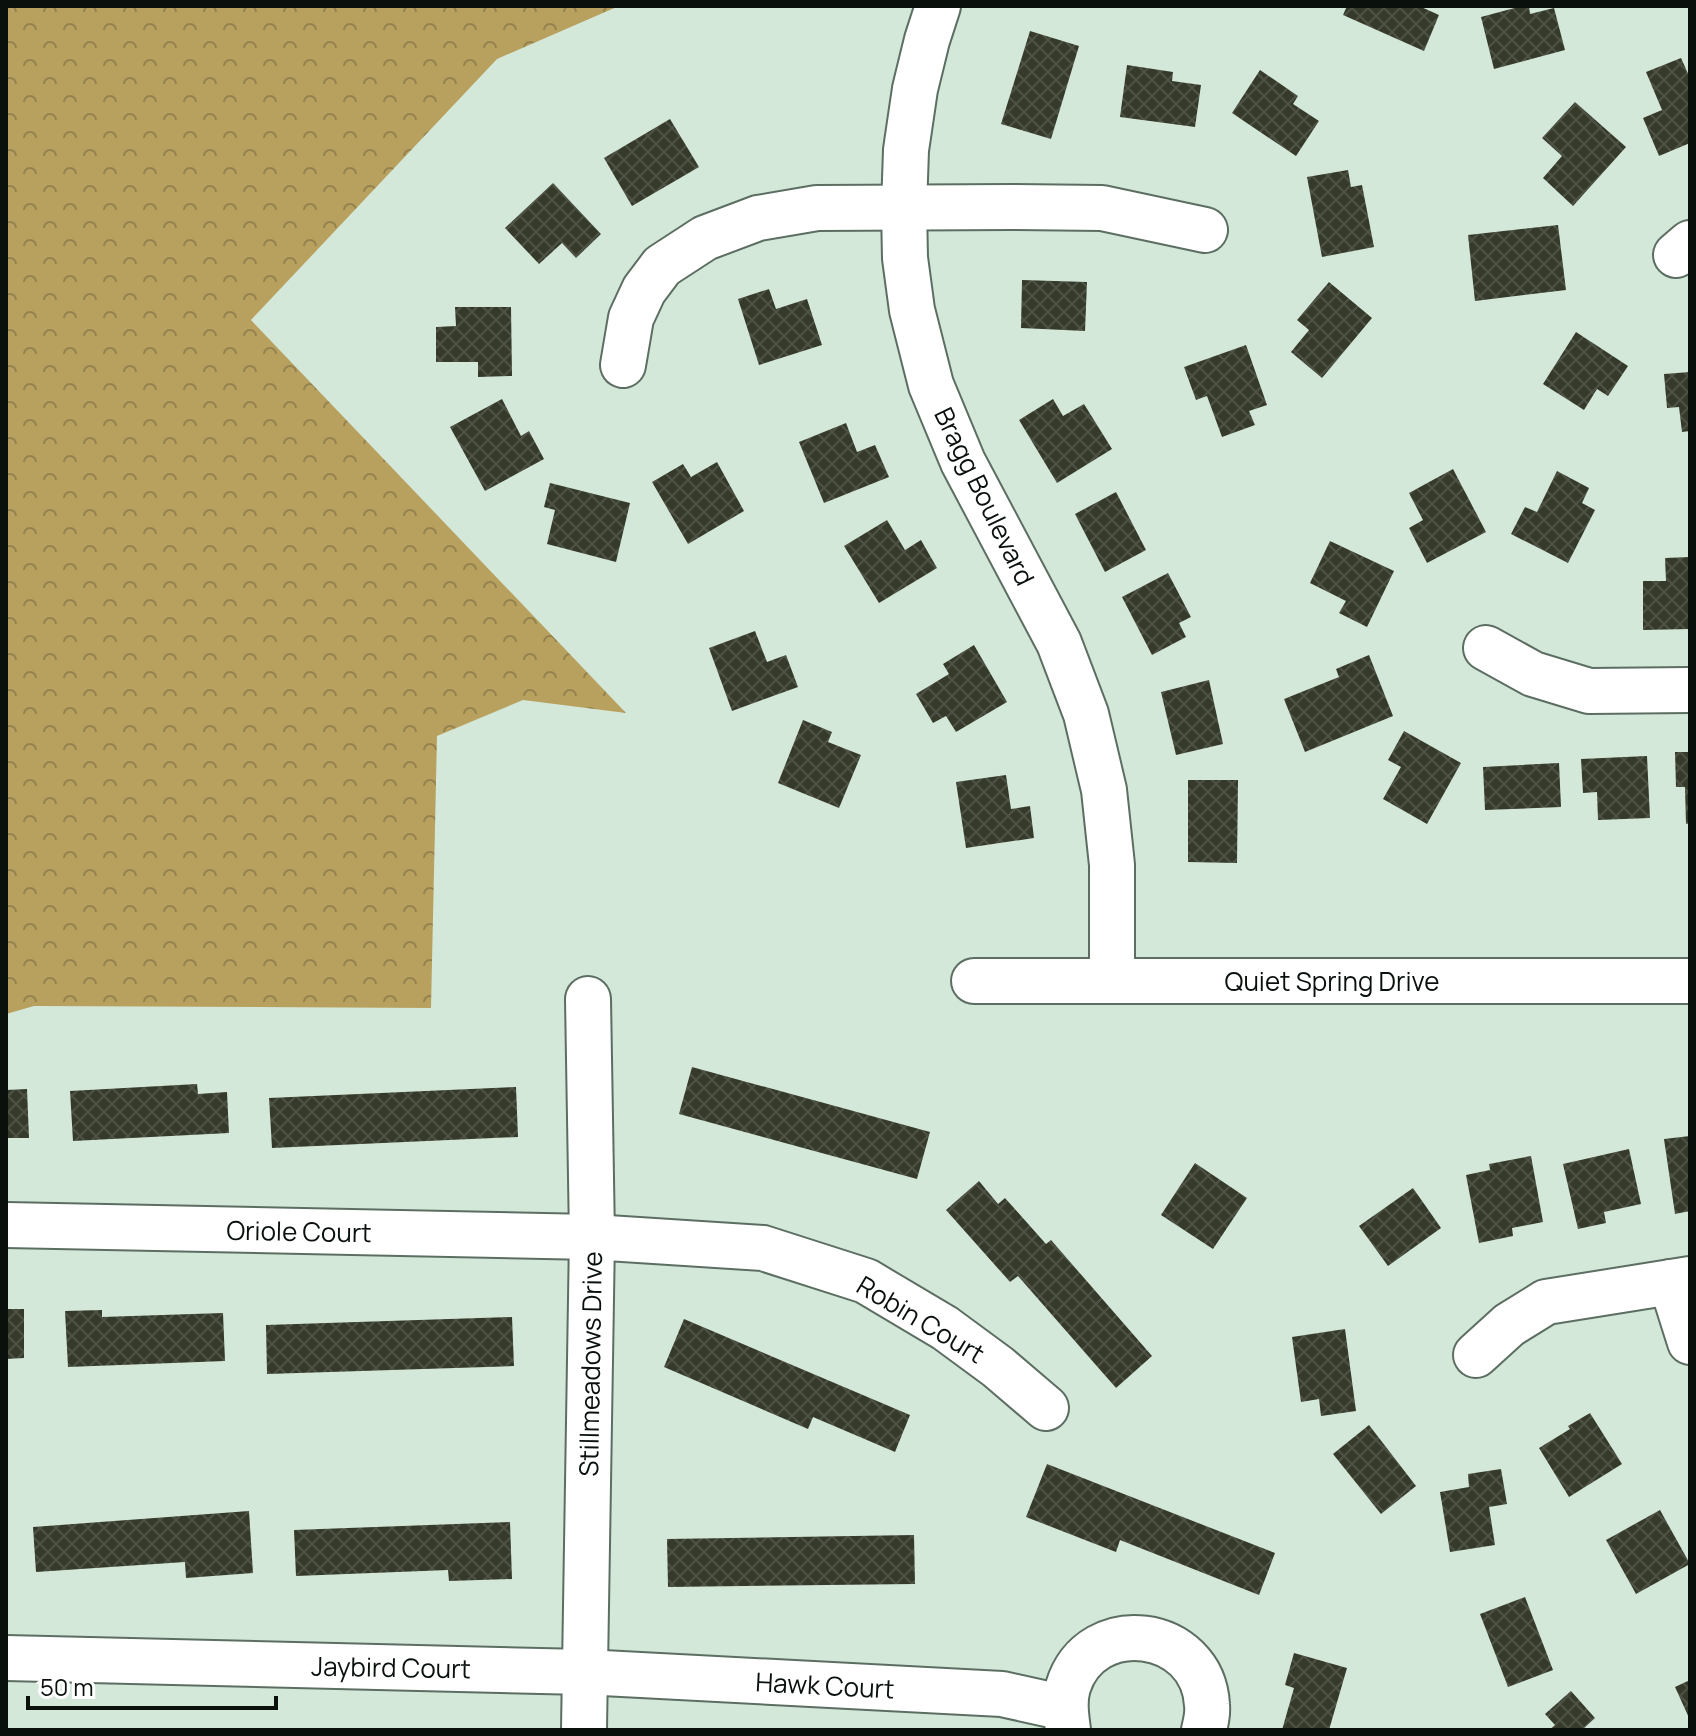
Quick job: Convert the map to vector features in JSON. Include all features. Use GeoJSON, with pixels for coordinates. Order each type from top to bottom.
{"type":"FeatureCollection","features":[{"type":"Feature","properties":{"kind":"street","name":"Bragg Boulevard"},"geometry":{"type":"LineString","coordinates":[[938,6],[915,89],[906,150],[905,258],[912,310],[931,385],[963,462],[1059,643],[1086,714],[1104,790],[1112,865],[1112,981]]}},
{"type":"Feature","properties":{"kind":"street"},"geometry":{"type":"LineString","coordinates":[[623,365],[631,318],[644,290],[662,266],[705,238],[758,218],[817,208],[1102,208],[1205,230]]}},
{"type":"Feature","properties":{"kind":"street"},"geometry":{"type":"LineString","coordinates":[[1486,648],[1533,674],[1589,691],[1690,690]]}},
{"type":"Feature","properties":{"kind":"street","name":"Quiet Spring Drive"},"geometry":{"type":"LineString","coordinates":[[974,981],[1690,981]]}},
{"type":"Feature","properties":{"kind":"street","name":"Stillmeadows Drive"},"geometry":{"type":"LineString","coordinates":[[584,1730],[592,1237],[588,999]]}},
{"type":"Feature","properties":{"kind":"street","name":"Oriole Court"},"geometry":{"type":"LineString","coordinates":[[6,1225],[592,1237]]}},
{"type":"Feature","properties":{"kind":"street","name":"Robin Court"},"geometry":{"type":"LineString","coordinates":[[592,1237],[763,1248],[866,1281],[945,1328],[1046,1408]]}},
{"type":"Feature","properties":{"kind":"street"},"geometry":{"type":"LineString","coordinates":[[1476,1355],[1509,1325],[1546,1302],[1681,1280],[1690,1342]]}},
{"type":"Feature","properties":{"kind":"street","name":"Hawk Court"},"geometry":{"type":"LineString","coordinates":[[584,1672],[1002,1694],[1066,1719],[1068,1686],[1078,1666],[1094,1651],[1114,1641],[1135,1637],[1157,1640],[1177,1650],[1193,1666],[1204,1685],[1208,1707],[1204,1730]]}},
{"type":"Feature","properties":{"kind":"street","name":"Jaybird Court"},"geometry":{"type":"LineString","coordinates":[[6,1658],[584,1672]]}},
{"type":"Feature","properties":{"kind":"green space"},"geometry":{"type":"Polygon","coordinates":[[[6,6],[619,6],[497,59],[251,320],[626,713],[523,700],[437,736],[431,1008],[34,1006],[6,1014],[6,6]]]}},
{"type":"Feature","properties":{"kind":"building"},"geometry":{"type":"Polygon","coordinates":[[[1347,6],[1419,6],[1439,15],[1424,51],[1343,15],[1347,6]]]}},
{"type":"Feature","properties":{"kind":"building"},"geometry":{"type":"Polygon","coordinates":[[[1529,6],[1530,14],[1554,8],[1565,50],[1494,69],[1481,17],[1529,6]]]}},
{"type":"Feature","properties":{"kind":"building"},"geometry":{"type":"Polygon","coordinates":[[[1030,31],[1079,46],[1051,139],[1001,124],[1030,31]]]}},
{"type":"Feature","properties":{"kind":"building"},"geometry":{"type":"Polygon","coordinates":[[[1681,58],[1690,78],[1690,143],[1659,156],[1643,118],[1662,110],[1646,72],[1681,58]]]}},
{"type":"Feature","properties":{"kind":"building"},"geometry":{"type":"Polygon","coordinates":[[[1127,65],[1173,72],[1172,81],[1201,85],[1195,127],[1120,117],[1127,65]]]}},
{"type":"Feature","properties":{"kind":"building"},"geometry":{"type":"Polygon","coordinates":[[[1260,70],[1298,96],[1293,104],[1319,121],[1296,156],[1232,113],[1260,70]]]}},
{"type":"Feature","properties":{"kind":"building"},"geometry":{"type":"Polygon","coordinates":[[[1575,102],[1626,147],[1573,206],[1543,178],[1562,156],[1542,138],[1575,102]]]}},
{"type":"Feature","properties":{"kind":"building"},"geometry":{"type":"Polygon","coordinates":[[[670,119],[699,167],[632,206],[604,158],[670,119]]]}},
{"type":"Feature","properties":{"kind":"building"},"geometry":{"type":"Polygon","coordinates":[[[1348,170],[1351,187],[1362,185],[1374,247],[1322,257],[1307,177],[1348,170]]]}},
{"type":"Feature","properties":{"kind":"building"},"geometry":{"type":"Polygon","coordinates":[[[553,183],[601,234],[576,258],[562,243],[539,264],[505,228],[553,183]]]}},
{"type":"Feature","properties":{"kind":"building"},"geometry":{"type":"Polygon","coordinates":[[[1558,225],[1566,290],[1475,301],[1468,235],[1558,225]]]}},
{"type":"Feature","properties":{"kind":"building"},"geometry":{"type":"Polygon","coordinates":[[[1022,280],[1087,282],[1085,331],[1021,328],[1022,280]]]}},
{"type":"Feature","properties":{"kind":"building"},"geometry":{"type":"Polygon","coordinates":[[[1329,282],[1372,318],[1322,378],[1291,352],[1309,330],[1297,320],[1329,282]]]}},
{"type":"Feature","properties":{"kind":"building"},"geometry":{"type":"Polygon","coordinates":[[[769,289],[776,309],[807,299],[822,345],[759,365],[738,299],[769,289]]]}},
{"type":"Feature","properties":{"kind":"building"},"geometry":{"type":"Polygon","coordinates":[[[455,307],[511,307],[512,376],[478,377],[478,362],[436,362],[436,327],[456,326],[455,307]]]}},
{"type":"Feature","properties":{"kind":"building"},"geometry":{"type":"Polygon","coordinates":[[[1576,332],[1628,366],[1608,396],[1597,389],[1584,410],[1543,384],[1576,332]]]}},
{"type":"Feature","properties":{"kind":"building"},"geometry":{"type":"Polygon","coordinates":[[[1246,345],[1267,405],[1249,411],[1255,425],[1222,437],[1207,396],[1196,400],[1184,367],[1246,345]]]}},
{"type":"Feature","properties":{"kind":"building"},"geometry":{"type":"Polygon","coordinates":[[[1690,372],[1690,431],[1682,432],[1679,407],[1667,408],[1664,374],[1690,372]]]}},
{"type":"Feature","properties":{"kind":"building"},"geometry":{"type":"Polygon","coordinates":[[[502,399],[521,436],[529,431],[544,459],[485,491],[450,427],[502,399]]]}},
{"type":"Feature","properties":{"kind":"building"},"geometry":{"type":"Polygon","coordinates":[[[1053,399],[1063,416],[1084,404],[1112,449],[1057,483],[1019,420],[1053,399]]]}},
{"type":"Feature","properties":{"kind":"building"},"geometry":{"type":"Polygon","coordinates":[[[846,423],[857,452],[875,445],[889,477],[824,503],[799,442],[846,423]]]}},
{"type":"Feature","properties":{"kind":"building"},"geometry":{"type":"Polygon","coordinates":[[[717,462],[744,511],[688,544],[652,482],[683,464],[691,477],[717,462]]]}},
{"type":"Feature","properties":{"kind":"building"},"geometry":{"type":"Polygon","coordinates":[[[1453,469],[1486,532],[1427,563],[1409,528],[1423,520],[1409,493],[1453,469]]]}},
{"type":"Feature","properties":{"kind":"building"},"geometry":{"type":"Polygon","coordinates":[[[1557,471],[1589,488],[1582,503],[1595,510],[1568,563],[1511,534],[1525,507],[1537,512],[1557,471]]]}},
{"type":"Feature","properties":{"kind":"building"},"geometry":{"type":"Polygon","coordinates":[[[550,483],[630,503],[616,562],[547,544],[555,510],[544,507],[550,483]]]}},
{"type":"Feature","properties":{"kind":"building"},"geometry":{"type":"Polygon","coordinates":[[[1116,492],[1146,550],[1105,572],[1075,514],[1116,492]]]}},
{"type":"Feature","properties":{"kind":"building"},"geometry":{"type":"Polygon","coordinates":[[[887,520],[905,550],[921,540],[937,568],[879,603],[844,546],[887,520]]]}},
{"type":"Feature","properties":{"kind":"building"},"geometry":{"type":"Polygon","coordinates":[[[1330,541],[1394,571],[1367,627],[1339,613],[1346,601],[1310,583],[1330,541]]]}},
{"type":"Feature","properties":{"kind":"building"},"geometry":{"type":"Polygon","coordinates":[[[1690,557],[1690,629],[1643,630],[1643,581],[1666,581],[1665,558],[1690,557]]]}},
{"type":"Feature","properties":{"kind":"building"},"geometry":{"type":"Polygon","coordinates":[[[1168,573],[1191,617],[1179,623],[1186,637],[1152,655],[1122,597],[1168,573]]]}},
{"type":"Feature","properties":{"kind":"building"},"geometry":{"type":"Polygon","coordinates":[[[755,631],[767,662],[786,655],[798,687],[732,711],[709,648],[755,631]]]}},
{"type":"Feature","properties":{"kind":"building"},"geometry":{"type":"Polygon","coordinates":[[[974,645],[1007,702],[956,732],[946,716],[933,723],[916,694],[949,674],[943,664],[974,645]]]}},
{"type":"Feature","properties":{"kind":"building"},"geometry":{"type":"Polygon","coordinates":[[[1369,655],[1393,716],[1305,752],[1284,699],[1339,677],[1336,669],[1369,655]]]}},
{"type":"Feature","properties":{"kind":"building"},"geometry":{"type":"Polygon","coordinates":[[[1209,680],[1223,744],[1176,755],[1161,692],[1209,680]]]}},
{"type":"Feature","properties":{"kind":"building"},"geometry":{"type":"Polygon","coordinates":[[[803,720],[832,732],[828,742],[861,755],[839,808],[778,783],[803,720]]]}},
{"type":"Feature","properties":{"kind":"building"},"geometry":{"type":"Polygon","coordinates":[[[1404,731],[1461,763],[1427,824],[1383,799],[1401,767],[1388,760],[1404,731]]]}},
{"type":"Feature","properties":{"kind":"building"},"geometry":{"type":"Polygon","coordinates":[[[1675,752],[1690,752],[1690,823],[1686,824],[1685,787],[1676,787],[1675,752]]]}},
{"type":"Feature","properties":{"kind":"building"},"geometry":{"type":"Polygon","coordinates":[[[1647,756],[1650,818],[1598,820],[1597,792],[1583,793],[1581,759],[1647,756]]]}},
{"type":"Feature","properties":{"kind":"building"},"geometry":{"type":"Polygon","coordinates":[[[1559,763],[1561,807],[1485,810],[1483,767],[1559,763]]]}},
{"type":"Feature","properties":{"kind":"building"},"geometry":{"type":"Polygon","coordinates":[[[1006,775],[1011,809],[1030,806],[1034,838],[966,848],[956,782],[1006,775]]]}},
{"type":"Feature","properties":{"kind":"building"},"geometry":{"type":"Polygon","coordinates":[[[1188,780],[1238,780],[1237,863],[1188,862],[1188,780]]]}},
{"type":"Feature","properties":{"kind":"building"},"geometry":{"type":"Polygon","coordinates":[[[692,1067],[930,1132],[917,1179],[679,1114],[692,1067]]]}},
{"type":"Feature","properties":{"kind":"building"},"geometry":{"type":"Polygon","coordinates":[[[197,1084],[198,1094],[227,1092],[229,1133],[73,1141],[70,1091],[197,1084]]]}},
{"type":"Feature","properties":{"kind":"building"},"geometry":{"type":"Polygon","coordinates":[[[516,1087],[518,1137],[272,1148],[269,1098],[516,1087]]]}},
{"type":"Feature","properties":{"kind":"building"},"geometry":{"type":"Polygon","coordinates":[[[27,1089],[29,1138],[6,1138],[6,1090],[27,1089]]]}},
{"type":"Feature","properties":{"kind":"building"},"geometry":{"type":"Polygon","coordinates":[[[1690,1136],[1690,1211],[1675,1214],[1664,1139],[1690,1136]]]}},
{"type":"Feature","properties":{"kind":"building"},"geometry":{"type":"Polygon","coordinates":[[[1629,1149],[1641,1204],[1604,1212],[1606,1223],[1578,1229],[1563,1164],[1629,1149]]]}},
{"type":"Feature","properties":{"kind":"building"},"geometry":{"type":"Polygon","coordinates":[[[1531,1156],[1543,1222],[1512,1228],[1513,1236],[1479,1243],[1466,1175],[1490,1170],[1489,1164],[1531,1156]]]}},
{"type":"Feature","properties":{"kind":"building"},"geometry":{"type":"Polygon","coordinates":[[[1195,1163],[1247,1198],[1213,1249],[1161,1215],[1195,1163]]]}},
{"type":"Feature","properties":{"kind":"building"},"geometry":{"type":"Polygon","coordinates":[[[979,1181],[998,1204],[1005,1198],[1046,1244],[1051,1240],[1152,1356],[1116,1388],[1018,1276],[1010,1282],[946,1210],[979,1181]]]}},
{"type":"Feature","properties":{"kind":"building"},"geometry":{"type":"Polygon","coordinates":[[[1413,1188],[1441,1228],[1388,1266],[1359,1226],[1413,1188]]]}},
{"type":"Feature","properties":{"kind":"building"},"geometry":{"type":"Polygon","coordinates":[[[6,1309],[24,1309],[24,1358],[6,1359],[6,1309]]]}},
{"type":"Feature","properties":{"kind":"building"},"geometry":{"type":"Polygon","coordinates":[[[102,1310],[102,1317],[223,1313],[225,1361],[68,1367],[65,1311],[102,1310]]]}},
{"type":"Feature","properties":{"kind":"building"},"geometry":{"type":"Polygon","coordinates":[[[512,1317],[514,1366],[267,1374],[266,1325],[512,1317]]]}},
{"type":"Feature","properties":{"kind":"building"},"geometry":{"type":"Polygon","coordinates":[[[684,1319],[910,1415],[895,1452],[813,1417],[808,1429],[664,1367],[684,1319]]]}},
{"type":"Feature","properties":{"kind":"building"},"geometry":{"type":"Polygon","coordinates":[[[1345,1329],[1356,1411],[1321,1416],[1319,1399],[1301,1402],[1292,1337],[1345,1329]]]}},
{"type":"Feature","properties":{"kind":"building"},"geometry":{"type":"Polygon","coordinates":[[[1590,1413],[1622,1464],[1569,1497],[1539,1448],[1590,1413]]]}},
{"type":"Feature","properties":{"kind":"building"},"geometry":{"type":"Polygon","coordinates":[[[1369,1425],[1416,1486],[1381,1514],[1333,1454],[1369,1425]]]}},
{"type":"Feature","properties":{"kind":"building"},"geometry":{"type":"Polygon","coordinates":[[[1047,1464],[1275,1553],[1259,1595],[1120,1540],[1116,1552],[1026,1517],[1047,1464]]]}},
{"type":"Feature","properties":{"kind":"building"},"geometry":{"type":"Polygon","coordinates":[[[1501,1469],[1507,1504],[1489,1507],[1495,1545],[1450,1552],[1440,1492],[1469,1487],[1468,1474],[1501,1469]]]}},
{"type":"Feature","properties":{"kind":"building"},"geometry":{"type":"Polygon","coordinates":[[[1660,1510],[1690,1564],[1636,1594],[1606,1540],[1660,1510]]]}},
{"type":"Feature","properties":{"kind":"building"},"geometry":{"type":"Polygon","coordinates":[[[249,1511],[253,1573],[186,1578],[185,1562],[36,1572],[33,1527],[249,1511]]]}},
{"type":"Feature","properties":{"kind":"building"},"geometry":{"type":"Polygon","coordinates":[[[510,1522],[512,1579],[449,1581],[448,1570],[296,1576],[294,1530],[510,1522]]]}},
{"type":"Feature","properties":{"kind":"building"},"geometry":{"type":"Polygon","coordinates":[[[914,1535],[915,1584],[668,1587],[667,1539],[914,1535]]]}},
{"type":"Feature","properties":{"kind":"building"},"geometry":{"type":"Polygon","coordinates":[[[1525,1597],[1553,1670],[1508,1687],[1480,1614],[1525,1597]]]}},
{"type":"Feature","properties":{"kind":"building"},"geometry":{"type":"Polygon","coordinates":[[[1294,1653],[1347,1668],[1329,1730],[1282,1730],[1294,1688],[1285,1685],[1294,1653]]]}},
{"type":"Feature","properties":{"kind":"building"},"geometry":{"type":"Polygon","coordinates":[[[1690,1680],[1690,1720],[1675,1687],[1690,1680]]]}},
{"type":"Feature","properties":{"kind":"building"},"geometry":{"type":"Polygon","coordinates":[[[1571,1691],[1595,1718],[1582,1730],[1549,1730],[1555,1725],[1545,1714],[1571,1691]]]}}]}
